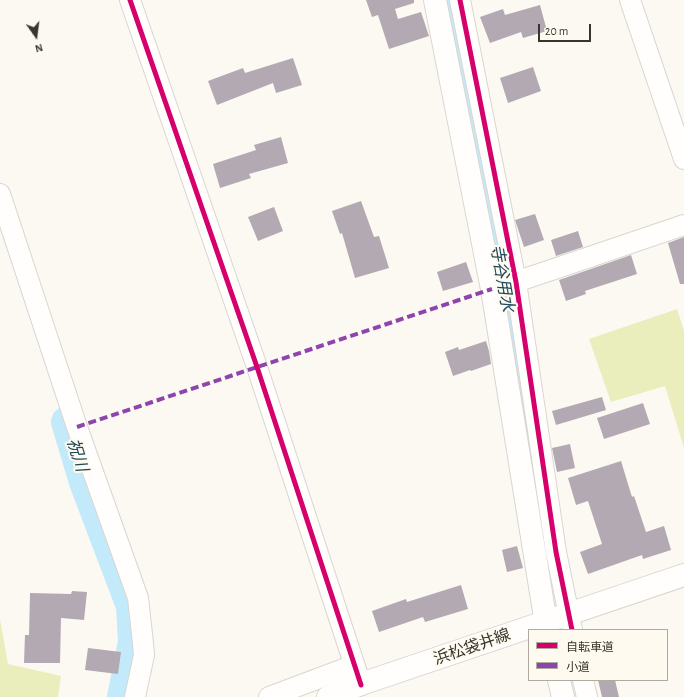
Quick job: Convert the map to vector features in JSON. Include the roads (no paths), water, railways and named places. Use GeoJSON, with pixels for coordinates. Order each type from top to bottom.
{"type":"FeatureCollection","features":[{"type":"Feature","properties":{"kind":"street"},"geometry":{"type":"LineString","coordinates":[[130,0],[257,367],[362,683],[269,697]]}},
{"type":"Feature","properties":{"kind":"street"},"geometry":{"type":"LineString","coordinates":[[435,0],[492,289],[546,626]]}},
{"type":"Feature","properties":{"kind":"street"},"geometry":{"type":"LineString","coordinates":[[460,0],[515,282],[556,552],[570,622]]}},
{"type":"Feature","properties":{"kind":"street"},"geometry":{"type":"LineString","coordinates":[[630,0],[684,159]]}},
{"type":"Feature","properties":{"kind":"street"},"geometry":{"type":"LineString","coordinates":[[0,194],[77,427],[138,598],[144,655],[135,697]]}},
{"type":"Feature","properties":{"kind":"street"},"geometry":{"type":"LineString","coordinates":[[492,289],[684,225]]}},
{"type":"Feature","properties":{"kind":"street","name":"浜松袋井線"},"geometry":{"type":"LineString","coordinates":[[536,629],[570,622],[684,576]]}},
{"type":"Feature","properties":{"kind":"street","name":"浜松袋井線"},"geometry":{"type":"LineString","coordinates":[[328,697],[362,683],[528,632]]}},
{"type":"Feature","properties":{"kind":"street"},"geometry":{"type":"LineString","coordinates":[[559,681],[564,697]]}},
{"type":"Feature","properties":{"kind":"street"},"geometry":{"type":"LineString","coordinates":[[583,681],[587,697]]}},
{"type":"Feature","properties":{"kind":"waterway","name":"寺谷用水"},"geometry":{"type":"LineString","coordinates":[[449,0],[503,278],[536,483]]}},
{"type":"Feature","properties":{"kind":"waterway","name":"祝川"},"geometry":{"type":"LineString","coordinates":[[67,422],[85,482],[132,606],[134,642],[123,697]]}}]}
